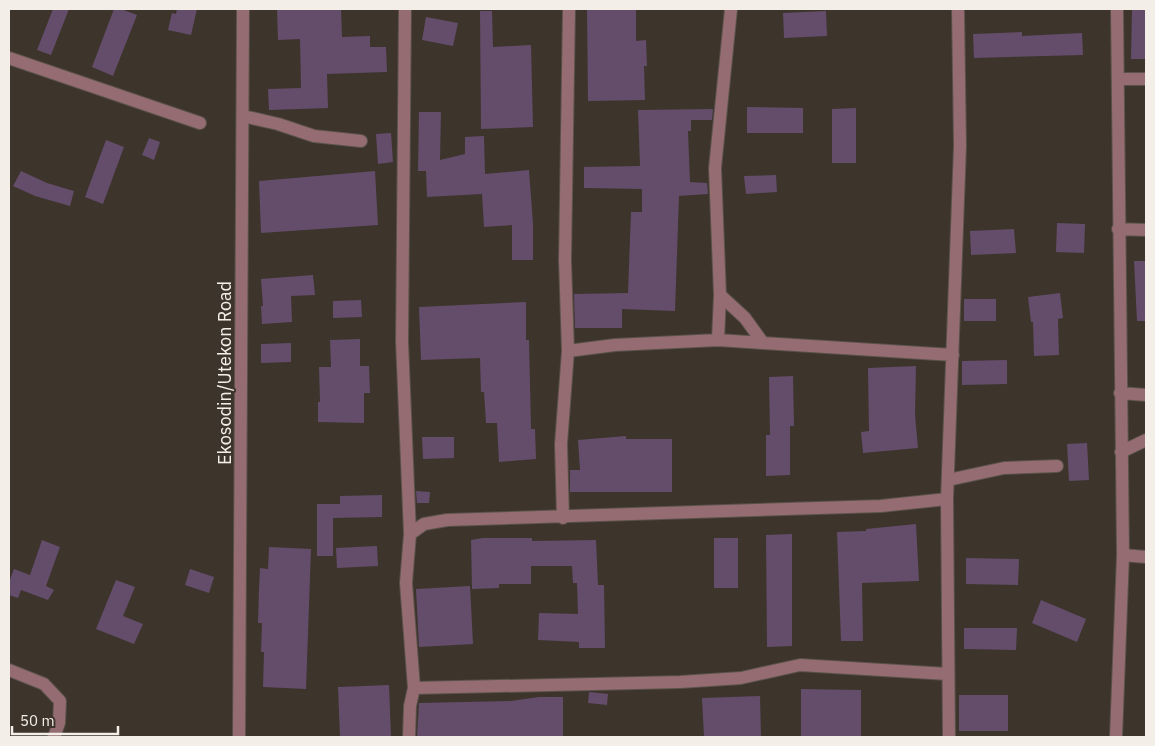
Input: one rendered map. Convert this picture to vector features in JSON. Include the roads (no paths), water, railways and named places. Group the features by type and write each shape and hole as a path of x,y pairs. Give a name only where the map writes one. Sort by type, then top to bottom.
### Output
{"street":[{"name":"Ekosodin/Utekon Road","path":"239,737 243,9"},
{"path":"405,9 402,341 410,534 406,583 414,688 409,737"},
{"path":"563,518 561,444 568,351 565,260 569,9"},
{"path":"718,340 720,295 715,168 732,9"},
{"path":"949,737 947,499 954,355 960,146 958,9"},
{"path":"1116,737 1122,554 1117,9"},
{"path":"9,58 200,123"},
{"path":"1118,79 1146,79"},
{"path":"243,116 278,124 314,136 361,141"},
{"path":"1118,228 1146,230"},
{"path":"720,295 745,318 763,343"},
{"path":"568,351 615,345 718,340 954,355"},
{"path":"1120,393 1146,395"},
{"path":"1121,452 1146,440"},
{"path":"948,480 1004,468 1057,466"},
{"path":"410,534 424,524 447,520 563,518 882,506 947,499"},
{"path":"1122,554 1146,558"},
{"path":"414,688 680,682 741,678 800,665 948,674"},
{"path":"9,670 44,684 60,701 59,723 54,737"}]}
